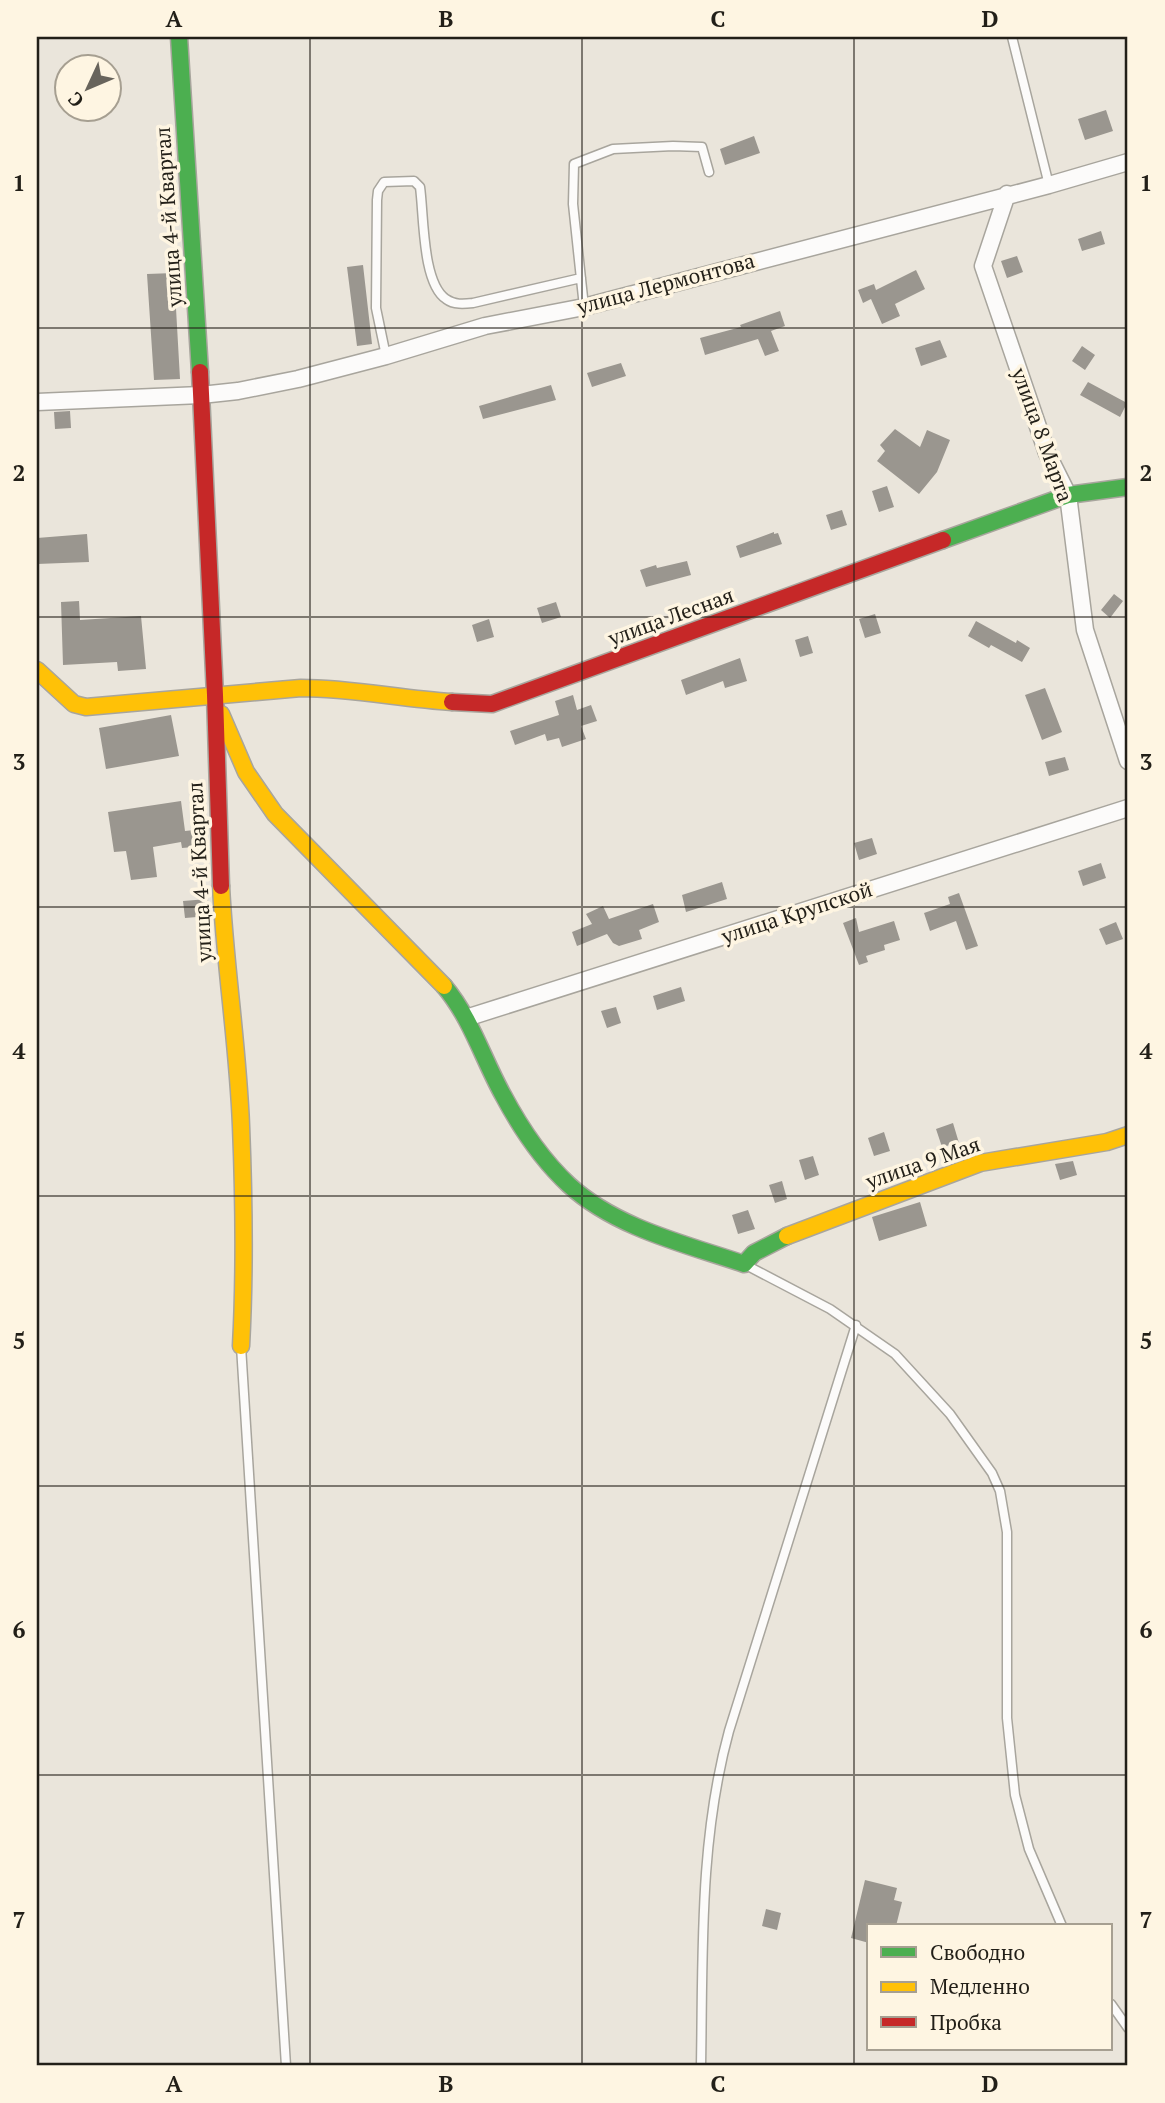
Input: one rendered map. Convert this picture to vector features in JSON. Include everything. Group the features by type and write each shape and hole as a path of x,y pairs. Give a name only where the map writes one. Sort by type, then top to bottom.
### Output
{"street":[{"name":"улица 4-й Квартал","path":"178,37 201,394 223,936 242,1125 241,1346"},
{"name":"улица Лермонтова","path":"201,394 275,384 386,356 503,322 584,307 1128,162"},
{"name":"улица 8 Марта","path":"1007,194 983,266 1047,453 1068,495 1085,630 1128,761"},
{"path":"37,402 201,394"},
{"name":"улица Лесная","path":"37,670 74,704 86,707 267,690 324,688 407,699 492,704 1068,495 1128,487"},
{"path":"215,695 228,733 258,792 300,842 440,983 466,1018 507,1103 555,1170 571,1187 590,1201 625,1219 744,1264"},
{"name":"улица Крупской","path":"466,1018 1128,808"},
{"name":"улица 9 Мая","path":"744,1264 754,1253 790,1234 980,1163 1107,1142 1128,1135"}],"lane":[{"path":"1012,37 1049,185"},
{"path":"584,307 573,204 574,164 613,149 702,147 709,172"},
{"path":"386,356 378,322 376,294 377,200 378,191 384,182 414,181 420,187 430,274 434,286 445,299 457,304 473,303 581,278"},
{"path":"744,1264 803,1293 856,1325 895,1353 950,1414 981,1456 1000,1491 1007,1532 1007,1718 1011,1769 1025,1837 1061,1924"},
{"path":"701,2066 705,1892 710,1811 715,1786 729,1731 856,1325"},
{"path":"241,1346 286,2066"},
{"path":"1112,2005 1128,2028"}],"building":[{"path":"1106,110 1113,131 1085,140 1078,119"},
{"path":"754,136 760,153 725,165 720,149"},
{"path":"1101,231 1105,244 1082,251 1078,239"},
{"path":"1017,256 1023,272 1007,278 1001,261"},
{"path":"363,265 372,344 357,346 347,267"},
{"path":"916,270 925,289 895,304 900,316 882,324 871,299 863,303 858,290 874,284 876,290"},
{"path":"174,273 180,379 154,380 147,274"},
{"path":"780,311 785,326 771,331 779,351 765,356 758,339 705,355 700,338 741,327 740,325"},
{"path":"940,340 947,357 921,366 915,348"},
{"path":"1082,346 1095,355 1085,370 1072,361"},
{"path":"621,363 626,376 592,387 587,373"},
{"path":"1088,382 1127,403 1120,417 1080,395"},
{"path":"551,385 556,400 483,419 479,406"},
{"path":"70,411 71,428 55,429 54,412"},
{"path":"895,429 920,447 927,430 950,440 937,472 919,494 877,461 885,451 880,445"},
{"path":"887,486 894,507 879,512 872,491"},
{"path":"842,510 847,525 831,530 826,515"},
{"path":"774,532 778,533 782,544 740,558 736,546"},
{"path":"87,534 89,562 37,564 37,538"},
{"path":"687,561 691,575 646,587 640,570"},
{"path":"1114,594 1123,601 1110,618 1101,610"},
{"path":"79,601 80,620 141,616 146,669 118,671 117,662 63,665 61,602"},
{"path":"556,602 561,617 542,623 537,608"},
{"path":"875,614 881,633 865,638 859,619"},
{"path":"489,619 494,637 477,642 472,625"},
{"path":"976,621 1030,648 1022,662 968,636"},
{"path":"808,636 813,653 800,657 795,640"},
{"path":"740,658 747,681 725,688 723,681 686,695 681,680"},
{"path":"1045,688 1062,732 1042,740 1025,695"},
{"path":"573,695 577,710 591,705 597,721 581,726 586,739 562,747 559,738 547,741 545,734 515,745 510,731 559,715 555,701"},
{"path":"171,715 179,756 106,769 99,728"},
{"path":"1065,757 1069,770 1049,776 1045,762"},
{"path":"181,801 185,831 204,829 205,846 182,848 181,842 153,847 157,877 131,880 126,851 114,852 108,812"},
{"path":"872,838 877,854 859,860 854,843"},
{"path":"1101,863 1106,878 1083,886 1078,871"},
{"path":"722,882 727,899 686,912 682,895"},
{"path":"959,893 978,946 966,950 956,921 930,931 924,913 950,904 948,897"},
{"path":"208,899 209,916 185,918 183,901"},
{"path":"653,904 659,922 639,930 642,939 619,946 613,943 607,934 577,946 572,932 592,924 586,914 603,906 609,919"},
{"path":"856,918 859,932 894,921 900,940 884,945 885,950 866,956 868,962 859,965 843,923"},
{"path":"1116,922 1123,939 1106,945 1099,929"},
{"path":"681,987 685,1001 657,1010 653,996"},
{"path":"616,1007 621,1023 607,1028 601,1011"},
{"path":"953,1123 959,1143 942,1147 936,1129"},
{"path":"884,1132 890,1151 874,1156 868,1138"},
{"path":"813,1156 819,1175 805,1180 799,1160"},
{"path":"1073,1161 1077,1175 1060,1180 1055,1164"},
{"path":"782,1181 787,1199 775,1203 769,1185"},
{"path":"920,1202 927,1226 879,1241 872,1217"},
{"path":"748,1210 755,1229 738,1234 732,1215"},
{"path":"865,1880 897,1888 894,1900 902,1902 896,1924 867,1924 867,1942 851,1938"},
{"path":"766,1909 781,1913 777,1930 762,1926"}],"traffic: fast":[{"path":"179,37 200,372"},
{"path":"943,540 1068,495 1128,487"},
{"path":"444,986 462,1011 524,1131 559,1175 588,1200 629,1224 744,1264 754,1253 787,1236"}],"traffic: slow":[{"path":"37,670 74,704 86,707 301,688 452,702"},
{"path":"221,714 246,772 275,814 444,986"},
{"path":"221,886 241,1126 244,1236 241,1346"},
{"path":"787,1236 980,1163 1107,1142 1128,1135"}],"traffic: jam":[{"path":"200,372 221,886"},
{"path":"452,702 492,704 943,540"}]}
